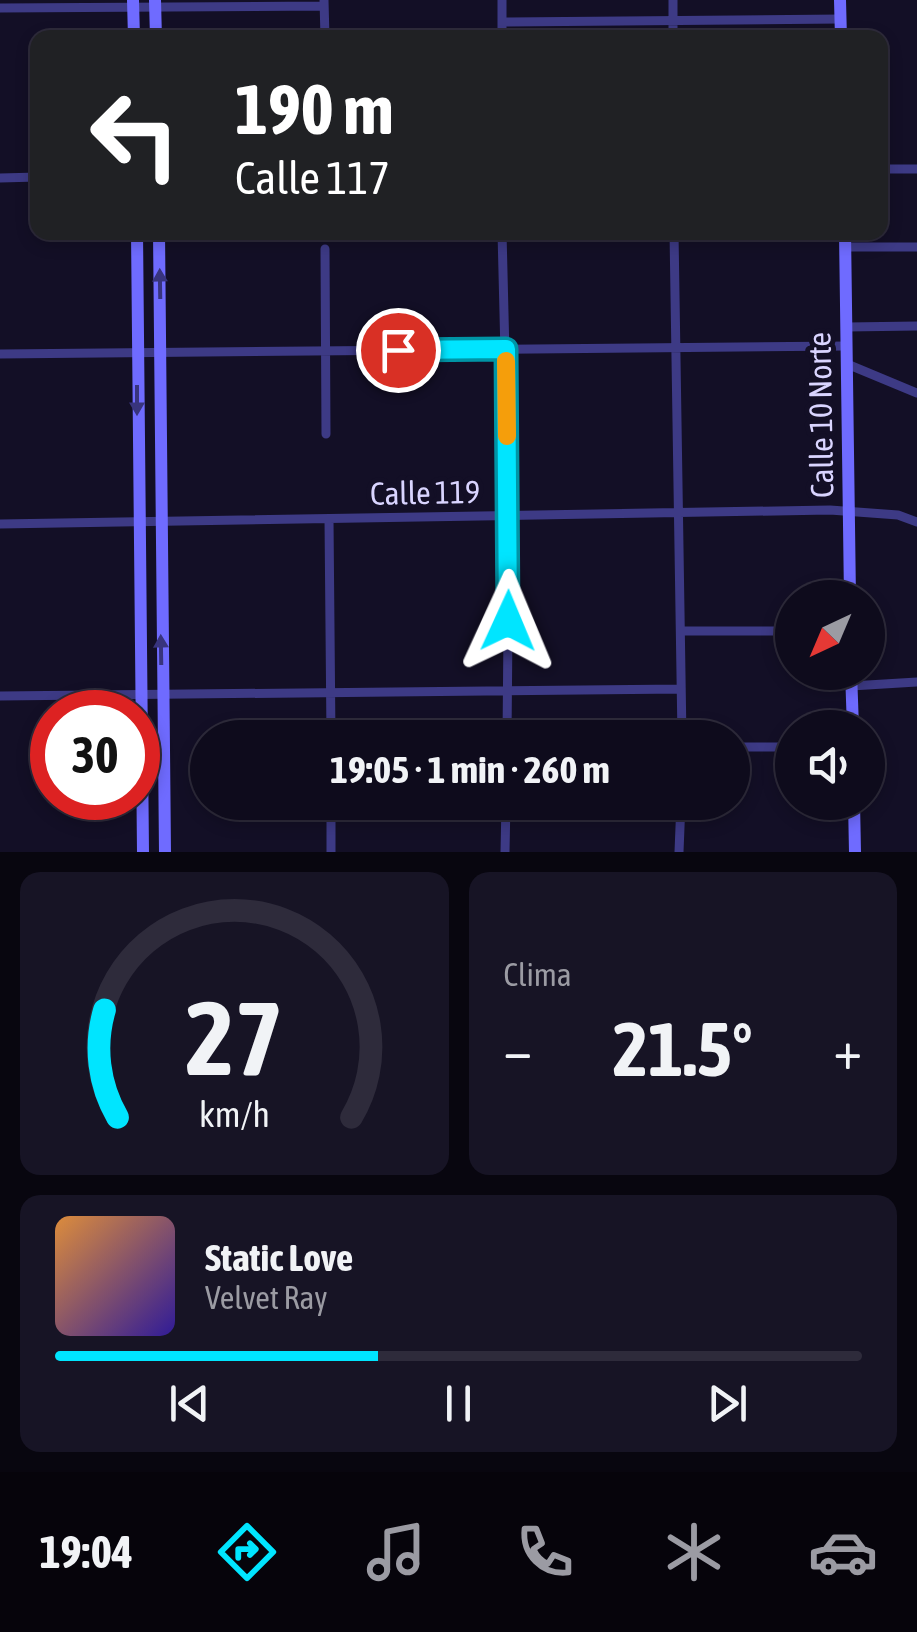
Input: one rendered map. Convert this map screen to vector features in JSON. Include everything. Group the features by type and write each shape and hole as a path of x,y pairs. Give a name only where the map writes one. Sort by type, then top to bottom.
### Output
{"main road":[{"path":"840,0 841,30"},
{"path":"133,4 134,30"},
{"path":"155,4 156,30"},
{"path":"137,240 137,522 142,690"},
{"path":"159,240 165,852"},
{"name":"Calle 10 Norte","path":"845,240 850,580"},
{"path":"143,820 143,852"},
{"path":"854,820 855,852"}],"street":[{"path":"502,0 502,30"},
{"path":"673,0 673,30"},
{"path":"0,8 324,3 324,30"},
{"path":"502,22 841,19"},
{"path":"888,169 917,169"},
{"path":"0,178 30,177"},
{"path":"502,240 509,517 506,720"},
{"path":"674,240 681,720"},
{"path":"845,240 917,247"},
{"path":"326,249 326,434"},
{"path":"847,327 917,326"},
{"path":"0,354 847,346"},
{"path":"848,364 917,393"},
{"name":"Calle 119","path":"0,524 830,510 898,515 917,522"},
{"path":"329,519 331,720"},
{"path":"680,630 775,631"},
{"path":"885,681 917,682"},
{"path":"162,694 680,689"},
{"path":"0,696 30,696"},
{"path":"750,748 775,747"},
{"path":"331,820 331,852"},
{"path":"505,852 506,820"},
{"path":"679,852 680,820"}],"slow traffic":[{"path":"506,361 507,436"}],"route":[{"path":"398,350 506,349 508,621"}]}
